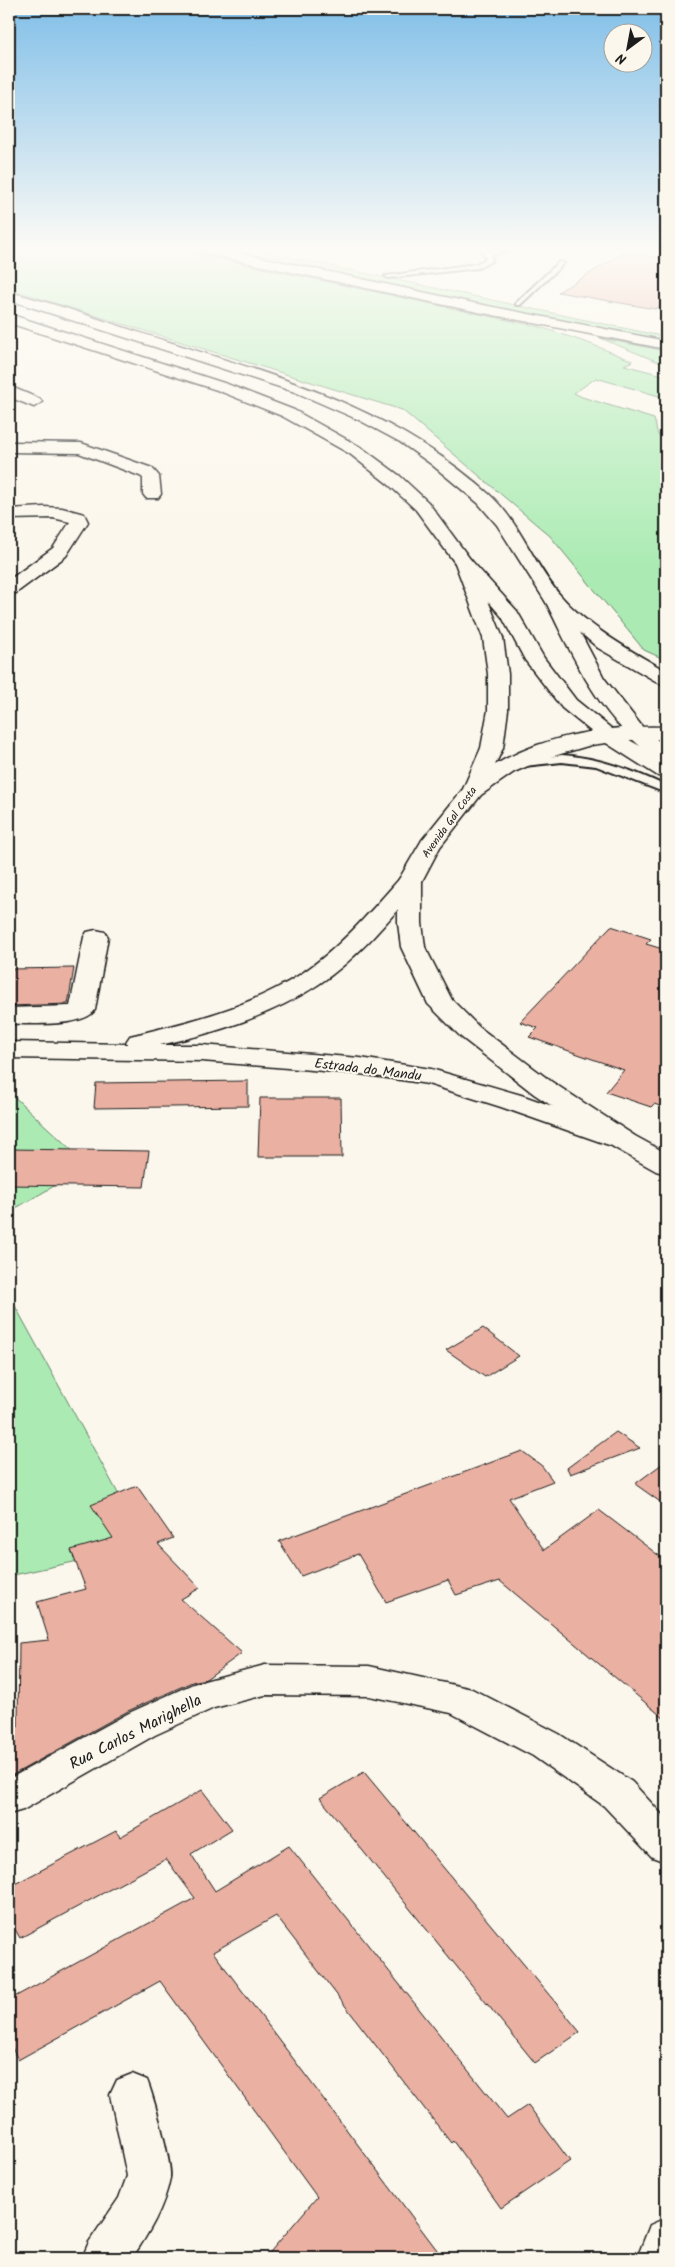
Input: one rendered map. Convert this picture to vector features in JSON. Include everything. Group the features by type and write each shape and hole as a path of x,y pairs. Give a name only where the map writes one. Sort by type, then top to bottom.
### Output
{"main road":[{"name":"Avenida Gal Costa","path":"123,355 222,387 296,418 356,451 394,480 422,506 464,563 493,638 498,674 498,710 492,748 473,790 430,845 410,881 410,923 413,947 441,1004 470,1032 543,1088 625,1142 666,1165"},
{"path":"193,355 300,389 366,417 389,429 437,460 484,499 504,522 554,600 595,680 638,733 666,757"},
{"path":"9,391 34,402"},
{"path":"9,447 64,447 91,451 118,464 146,472 151,476 152,494"},
{"path":"9,514 54,513 72,515 78,518 79,522 60,552 9,589"},
{"path":"464,563 510,615 534,660 569,704 610,737 666,771"},
{"path":"554,600 605,644 666,679"},
{"path":"473,790 508,767 557,747 638,733 666,733"},
{"name":"Estrada do Mandu","path":"100,1050 182,1032 260,1006 301,984 330,964 373,925 410,881"},
{"path":"9,1016 72,1014 82,1010 96,937"},
{"name":"Estrada do Mandu","path":"9,1050 202,1053 272,1057 360,1066 430,1077 529,1107 625,1142"},
{"name":"Rua Carlos Marighella","path":"9,1798 142,1724 206,1695 265,1680 369,1681 459,1700 546,1746 618,1794 666,1845"},
{"path":"105,2258 137,2211 149,2176 132,2095"},
{"path":"660,2258 666,2242"}],"lane":[{"path":"508,767 550,759 593,760 625,770 666,790"}],"green space":[{"path":"223,355 618,355 633,361 624,365 666,376 666,398 596,378 574,393 654,419 658,435 666,438 666,660 644,650 550,536 402,410"},
{"path":"641,355 666,355 666,365"},
{"path":"9,1092 89,1166 9,1212"},
{"path":"9,1295 147,1546 9,1576"}],"building":[{"path":"611,926 651,939 646,944 666,950 666,1108 654,1104 651,1107 606,1092 624,1070 529,1037 538,1028 520,1022"},
{"path":"74,968 68,1004 9,1006 9,969"},
{"path":"248,1081 248,1106 94,1108 96,1083"},
{"path":"260,1098 341,1098 342,1157 258,1157"},
{"path":"9,1149 149,1151 144,1187 9,1185"},
{"path":"483,1328 519,1356 485,1377 446,1350"},
{"path":"616,1432 640,1448 570,1474 567,1468"},
{"path":"522,1451 542,1466 553,1481 509,1498 544,1550 599,1510 666,1561 666,1720 500,1581 456,1595 448,1580 386,1602 358,1554 301,1576 279,1541"},
{"path":"666,1461 666,1506 635,1484"},
{"path":"137,1486 173,1538 158,1544 200,1588 181,1599 242,1653 206,1679 192,1682 128,1711 9,1777 9,1710 18,1727 19,1643 49,1640 37,1602 86,1589 71,1550 113,1538 91,1505"},
{"path":"364,1772 580,2032 535,2063 320,1798"},
{"path":"202,1790 232,1829 191,1854 215,1891 289,1846 507,2119 528,2105 570,2161 501,2208 453,2141 451,2143 276,1916 213,1952 443,2258 265,2258 317,2197 160,1981 18,2060 9,2042 9,2000 195,1898 166,1859 20,1938 9,1919 9,1887 116,1831 120,1837"}]}
